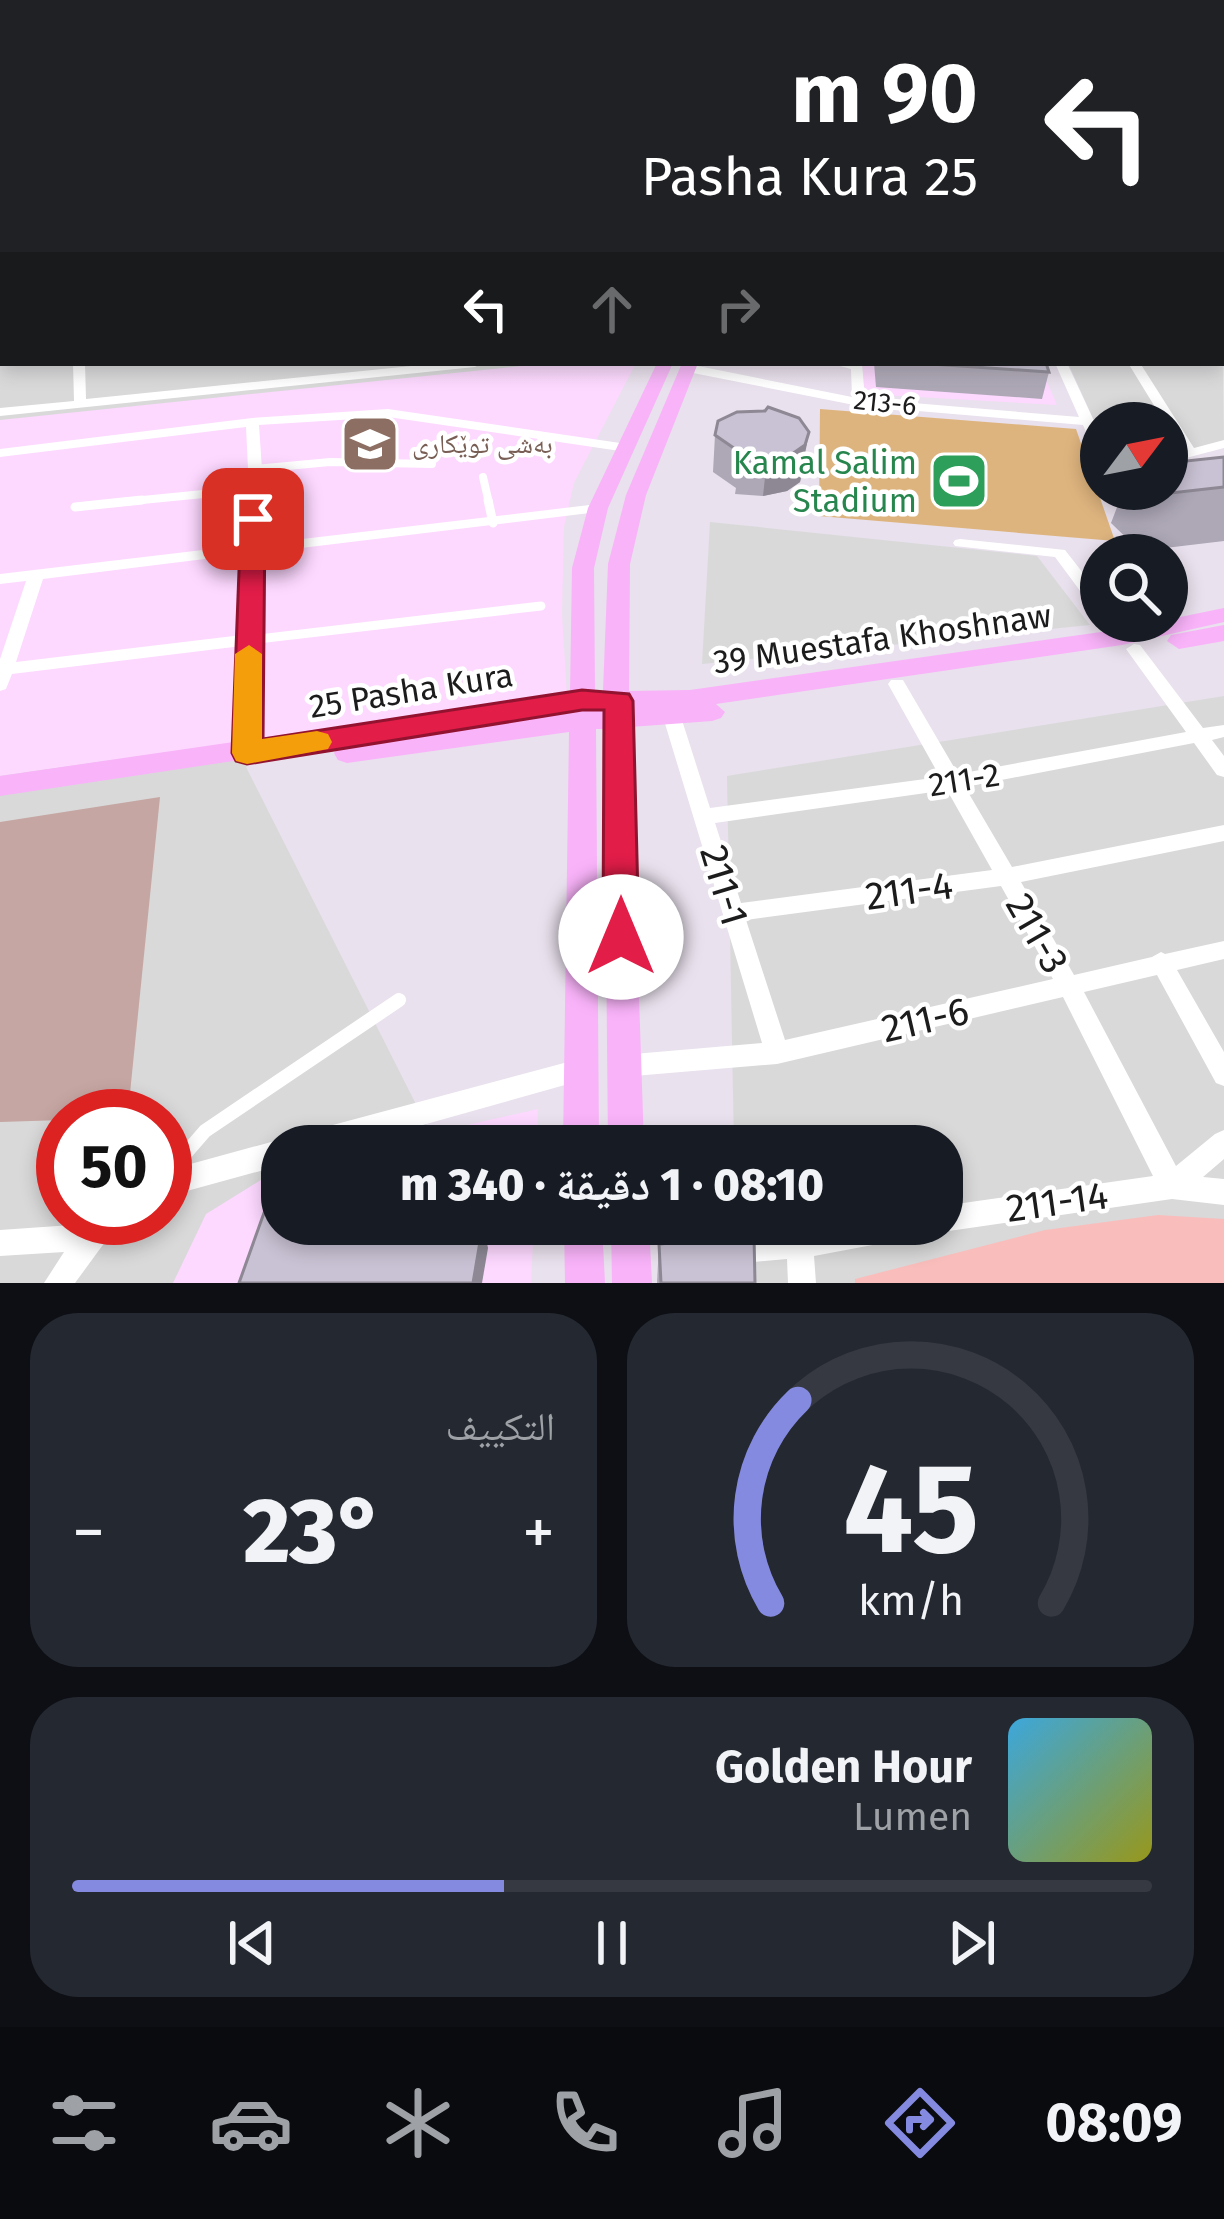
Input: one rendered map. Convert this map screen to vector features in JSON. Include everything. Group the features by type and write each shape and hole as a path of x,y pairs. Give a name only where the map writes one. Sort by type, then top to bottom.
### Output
{"main road":[{"path":"580,1125 583,568 598,508 627,448 680,366"},
{"path":"625,1125 615,643 619,564 636,495 681,366"},
{"name":"39 Muestafa Khoshnaw","path":"1188,622 1224,615"},
{"name":"39 Muestafa Khoshnaw","path":"1188,633 1224,632"},
{"name":"39 Muestafa Khoshnaw","path":"620,711 1081,642"},
{"name":"39 Muestafa Khoshnaw","path":"620,711 672,717 897,684 1094,642"},
{"name":"25 Pasha Kura","path":"0,803 582,710"},
{"name":"25 Pasha Kura","path":"0,786 582,710 620,711"},
{"path":"584,1245 585,1283"}],"street":[{"path":"79,366 80,404"},
{"path":"1,414 429,366"},
{"name":"213-6","path":"686,366 860,402 1080,421"},
{"path":"856,366 860,402"},
{"path":"1062,366 1080,409"},
{"path":"1136,366 1190,454 1224,444"},
{"path":"0,453 252,422 388,413 627,448"},
{"path":"247,753 255,469 252,422"},
{"path":"0,579 598,508"},
{"path":"960,543 1060,553 1080,579"},
{"path":"36,575 2,677 249,640"},
{"path":"1126,642 1224,770"},
{"name":"211-3","path":"897,684 1069,987 1172,1186"},
{"name":"211-1","path":"672,717 777,1053"},
{"name":"211-2","path":"703,817 952,782 1224,731"},
{"name":"211-4","path":"734,913 1006,877 1224,833"},
{"name":"211-6","path":"622,1066 777,1053 1224,950"},
{"path":"1161,962 1224,1075"},
{"path":"379,1125 579,1070"},
{"path":"1172,1186 1224,1142"},
{"path":"192,1174 261,1157"},
{"name":"211-14","path":"963,1215 1172,1186 1224,1192"},
{"path":"0,1243 36,1237"},
{"path":"58,1283 86,1245"},
{"path":"694,1252 800,1245 802,1283"}],"lane":[{"path":"255,469 330,462 432,464"},
{"path":"483,477 493,523"},
{"path":"76,508 254,489"},
{"path":"249,640 541,606"},
{"path":"192,1147 205,1131 399,1000"}],"shaded area":[{"path":"0,366 577,366 246,767 426,1125 261,1125 261,1245 362,1245 506,1283 0,1283"},
{"path":"521,366 634,366 574,483 564,527 567,695 0,776 0,420"},
{"path":"862,366 1040,366 1057,405 865,394"},
{"path":"1069,366 1223,366 1224,443 1188,451 1188,402 1086,402"},
{"name":"Kamal Salim Stadium","path":"820,409 1076,429 1080,510 1104,510 1113,534 1080,534 1080,538 819,516"},
{"path":"710,522 1037,556 1080,612 1080,626 702,664"},
{"path":"1224,696 1224,1283 737,1283 736,1245 963,1245 963,1125 734,1125 727,776"},
{"path":"160,797 130,1089 36,1089 36,1121 0,1122 0,822"},
{"path":"538,1109 538,1125 467,1125"},
{"path":"261,1180 261,1245 533,1245 531,1283 173,1283 206,1214"},
{"path":"1158,1215 1224,1219 1224,1283 855,1283 855,1279 1045,1230"}],"building":[{"path":"961,366 1047,366 1049,372"},
{"path":"768,407 799,418 809,432 805,445 792,454 767,459 739,457 741,453 715,435 718,421"},
{"path":"1224,457 1224,487 1188,491 1188,461"},
{"path":"261,1221 261,1245 479,1245 473,1283 239,1283"},
{"path":"659,1245 754,1245 755,1283 661,1283"}],"slow traffic":[{"path":"249,654 247,753 317,742"}],"place":[{"name":"بە‌شی توێكاری","path":"370,444"},
{"name":"Kamal Salim Stadium","path":"959,481"}],"route":[{"path":"253,519 247,753 582,700 619,701 621,937"}]}
